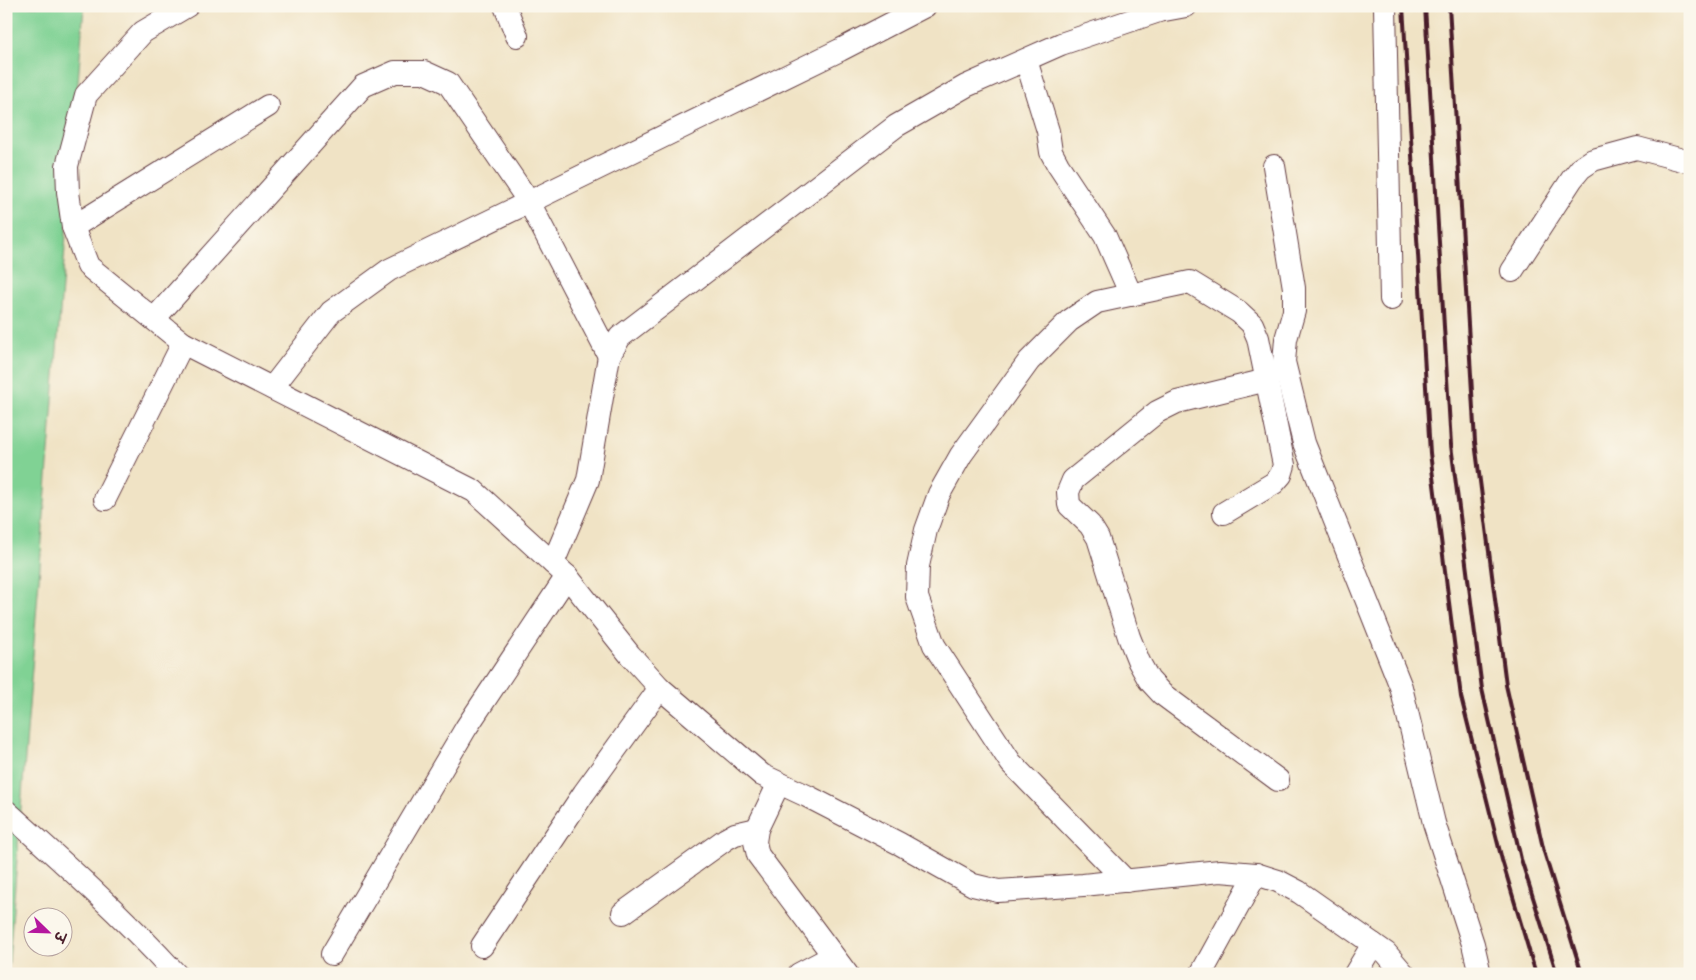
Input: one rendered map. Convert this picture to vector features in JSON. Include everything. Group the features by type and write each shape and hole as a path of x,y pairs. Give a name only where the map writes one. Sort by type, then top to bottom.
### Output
{"street":[{"path":"186,6 142,32 86,94 67,166 68,192 73,227 88,266 154,319 183,342 474,491 560,570 660,688 762,775 900,844 973,885 998,891 1126,881 1220,871 1256,874 1278,881 1299,892 1386,953 1404,974"},
{"path":"505,6 517,36"},
{"path":"272,388 331,312 390,270 840,50 925,6"},
{"path":"332,954 560,570 588,480 609,356 620,337 896,126 966,86 1061,44 1158,11 1186,6"},
{"path":"1385,6 1391,299"},
{"path":"1026,60 1048,131 1051,152 1058,166 1105,236 1131,295"},
{"path":"154,319 364,86 395,72 424,72 448,83 529,202 609,356"},
{"path":"73,227 268,106"},
{"path":"1512,271 1572,179 1581,168 1593,160 1637,148 1690,162"},
{"path":"1274,166 1294,288 1294,311 1286,338 1284,362 1304,442 1402,687 1434,823 1478,962 1480,974"},
{"path":"1126,881 1011,763 934,645 917,598 918,566 926,530 939,494 961,455 1029,361 1069,320 1097,302 1190,282 1239,312 1252,324 1258,338 1284,465 1281,475 1274,483 1224,513"},
{"path":"104,499 183,342"},
{"path":"1267,380 1177,402 1157,412 1138,425 1073,480 1068,492 1069,505 1090,525 1098,538 1129,637 1149,680 1162,694 1278,780"},
{"path":"482,946 584,793 660,688"},
{"path":"779,783 757,829 755,842 758,855 840,965 800,974"},
{"path":"6,811 135,932 176,974"},
{"path":"623,913 726,839 735,834 757,829"},
{"path":"1201,974 1256,874"},
{"path":"1355,974 1373,944"}],"green space":[{"path":"6,6 84,6 8,974 6,974"}],"railway":[{"path":"1403,6 1430,453 1461,697 1502,860 1536,974"},
{"path":"1425,6 1451,445 1482,689 1521,859 1557,974"},
{"path":"1449,6 1475,442 1506,685 1544,852 1582,974"}]}
